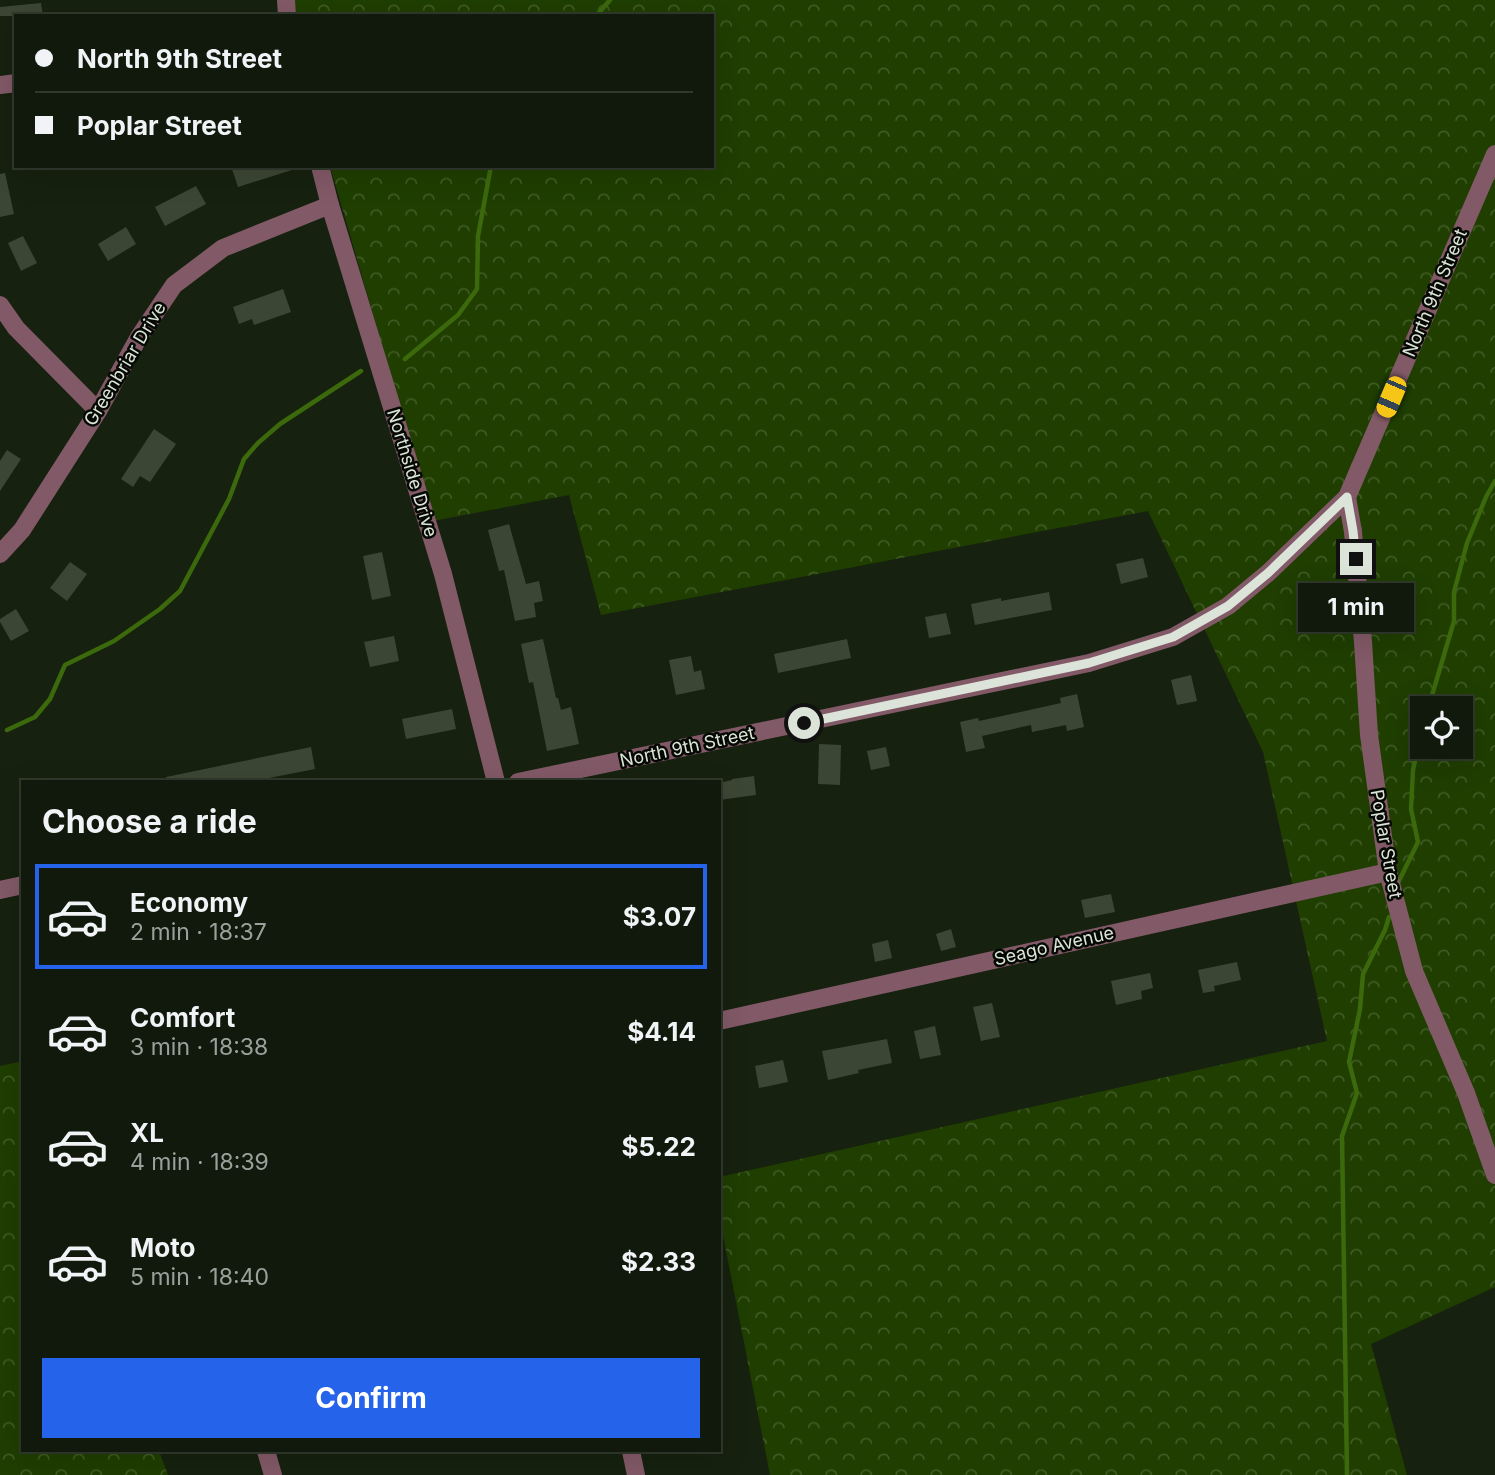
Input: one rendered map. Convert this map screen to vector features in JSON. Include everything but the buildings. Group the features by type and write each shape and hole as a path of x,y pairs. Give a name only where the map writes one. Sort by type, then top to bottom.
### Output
{"street":[{"name":"North 9th Street","path":"527,780 1089,663 1173,637 1228,606 1268,573 1347,497 1495,153"},
{"name":"Northside Drive","path":"321,168 443,574 495,780"},
{"name":"Greenbriar Drive","path":"0,554 22,530 97,411 139,337 174,285 223,248 330,205"},
{"path":"0,305 16,328 97,411"},
{"name":"Poplar Street","path":"1347,497 1356,559 1369,734 1388,872 1414,971 1465,1093 1495,1175"},
{"name":"Seago Avenue","path":"721,1021 1388,872"},
{"path":"0,890 21,885"},
{"path":"266,1452 273,1475"},
{"path":"631,1452 636,1475"}],"green space":[{"path":"287,0 1495,0 1495,1287 1371,1344 1407,1475 770,1475 721,1225 721,1177 1327,1041 1263,752 1148,511 601,615 569,495 433,521 331,168 714,168 714,14 287,14"},
{"path":"21,1061 21,1452 159,1452 168,1475 0,1475 0,1066"}],"waterway":[{"path":"598,14 610,0"},
{"path":"405,359 458,315 477,289 478,236 491,168"},
{"path":"7,730 35,717 50,699 65,665 114,641 160,609 180,591 229,499 244,459 280,424 361,371"},
{"path":"1432,696 1454,621 1454,592 1467,543 1495,481"},
{"path":"1397,885 1418,842 1411,809 1415,759"},
{"path":"1347,1475 1342,1136 1357,1093 1349,1062 1360,1009 1363,974 1389,917"}],"route":[{"path":"804,723 1089,663 1173,637 1228,606 1268,573 1347,497 1356,559"}]}
